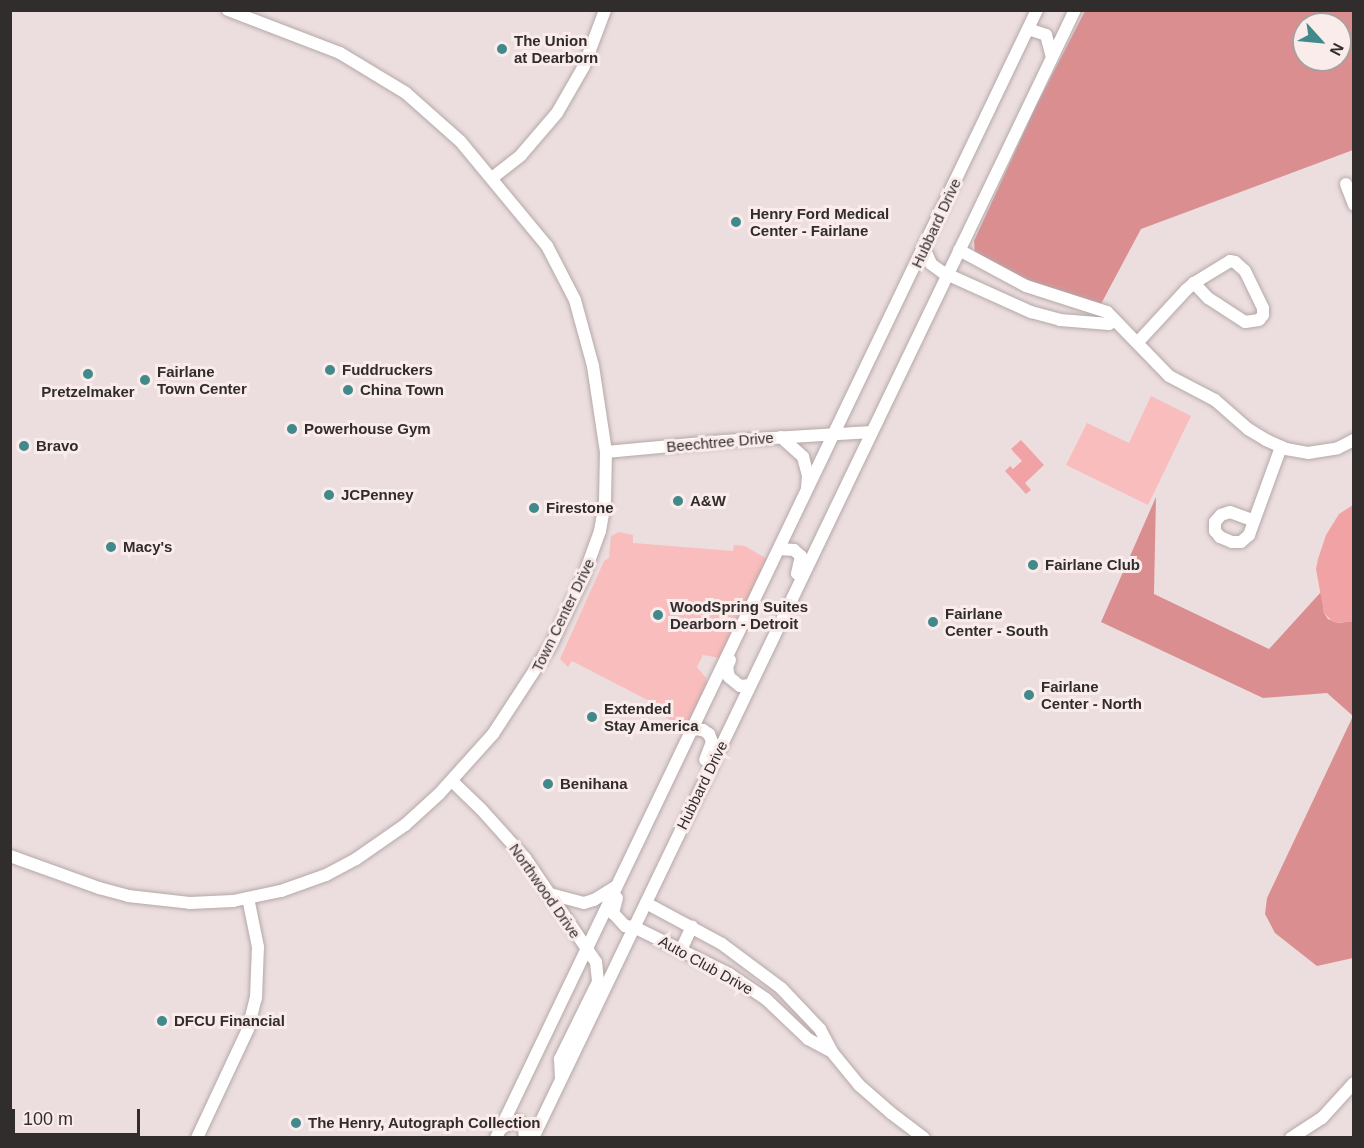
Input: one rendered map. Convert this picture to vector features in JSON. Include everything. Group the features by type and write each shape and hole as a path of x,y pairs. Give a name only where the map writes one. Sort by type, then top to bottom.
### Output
{"street":[{"name":"Town Center Drive","path":"10,856 128,896 190,903 248,898 298,886 356,859 405,825 453,782 515,703 551,645 575,597 600,531 605,502 606,452 589,344 575,300 547,246 492,178 441,123 384,78 316,42 228,10"},
{"path":"492,178 521,155 557,112 584,66 604,10"},
{"name":"Hubbard Drive","path":"498,1133 1037,10"},
{"name":"Hubbard Drive","path":"533,1137 1075,10"},
{"path":"1028,29 1046,35 1052,57"},
{"path":"1346,184 1353,205"},
{"path":"924,248 931,264 948,275 1042,316 1060,320 1109,324 1113,321"},
{"path":"959,250 986,266 1050,295 1099,308 1112,316 1113,321 1138,342 1169,376 1215,400 1248,429 1281,447 1308,453 1323,452 1353,440"},
{"path":"1138,342 1194,283 1230,261 1235,262 1245,271 1263,308 1263,315 1259,320 1245,322 1208,298 1194,283"},
{"path":"1042,316 1050,295"},
{"path":"1060,320 1065,299"},
{"path":"834,435 872,432"},
{"name":"Beechtree Drive","path":"606,452 782,437 834,435"},
{"path":"782,437 803,457 808,476 806,494"},
{"path":"1252,520 1281,447"},
{"path":"773,636 774,622 801,565 801,556 794,550 779,549"},
{"path":"746,617 743,633 727,667 732,681 740,686 750,685"},
{"path":"677,836 678,819 711,750 709,734 703,730 693,729"},
{"name":"Northwood Drive","path":"453,782 506,834 596,962 598,982 560,1059 561,1079"},
{"name":"Auto Club Drive","path":"658,802 654,823 615,904 613,913 626,926 634,927 729,974 766,999 808,1039 832,1052"},
{"path":"550,894 584,903 594,900 617,886"},
{"path":"197,1137 248,1029 256,998 258,947 248,898"},
{"name":"Auto Club Drive","path":"646,903 692,926 755,967 779,987 820,1029 832,1052 877,1102 924,1137"},
{"path":"681,950 692,926"},
{"path":"729,974 744,975 755,967"},
{"path":"766,999 779,987"},
{"path":"1291,1137 1322,1118 1353,1083"},
{"path":"498,1133 514,1122 520,1122 524,1127 525,1137"}],"shaded area":[{"path":"1085,11 1353,11 1353,150 1141,229 1101,304 1027,280 975,254 974,241 1036,106"},
{"path":"1151,396 1191,416 1148,505 1066,465 1087,423 1129,443"},
{"path":"1021,440 1044,465 1025,483 1031,490 1026,494 1005,471 1010,466 1013,469 1022,461 1011,449"},
{"path":"1156,497 1154,594 1269,649 1321,592 1324,613 1328,619 1338,623 1353,621 1353,716 1327,693 1263,698 1101,622"},
{"path":"1353,505 1353,621 1338,623 1333,622 1324,613 1316,569 1326,535 1339,514"},
{"path":"619,532 633,535 633,543 733,551 734,545 745,546 767,559 720,658 703,655 697,667 706,678 707,685 690,722 686,725 677,724 655,711 657,705 572,661 568,667 560,659 604,561 609,558 611,536"},
{"path":"1353,716 1353,958 1317,966 1275,933 1265,914 1267,898"}],"place":[{"name":"The Union at Dearborn","path":"502,49"},
{"name":"Henry Ford Medical Center - Fairlane","path":"736,222"},
{"name":"Fuddruckers","path":"330,370"},
{"name":"Pretzelmaker","path":"88,374"},
{"name":"Fairlane Town Center","path":"145,380"},
{"name":"China Town","path":"348,390"},
{"name":"Powerhouse Gym","path":"292,429"},
{"name":"Bravo","path":"24,446"},
{"name":"JCPenney","path":"329,495"},
{"name":"A&W","path":"678,501"},
{"name":"Firestone","path":"534,508"},
{"name":"Macy's","path":"111,547"},
{"name":"Fairlane Club","path":"1033,565"},
{"name":"WoodSpring Suites Dearborn - Detroit","path":"658,615"},
{"name":"Fairlane Center - South","path":"933,622"},
{"name":"Fairlane Center - North","path":"1029,695"},
{"name":"Extended Stay America","path":"592,717"},
{"name":"Benihana","path":"548,784"},
{"name":"DFCU Financial","path":"162,1021"},
{"name":"The Henry, Autograph Collection","path":"296,1123"}]}
